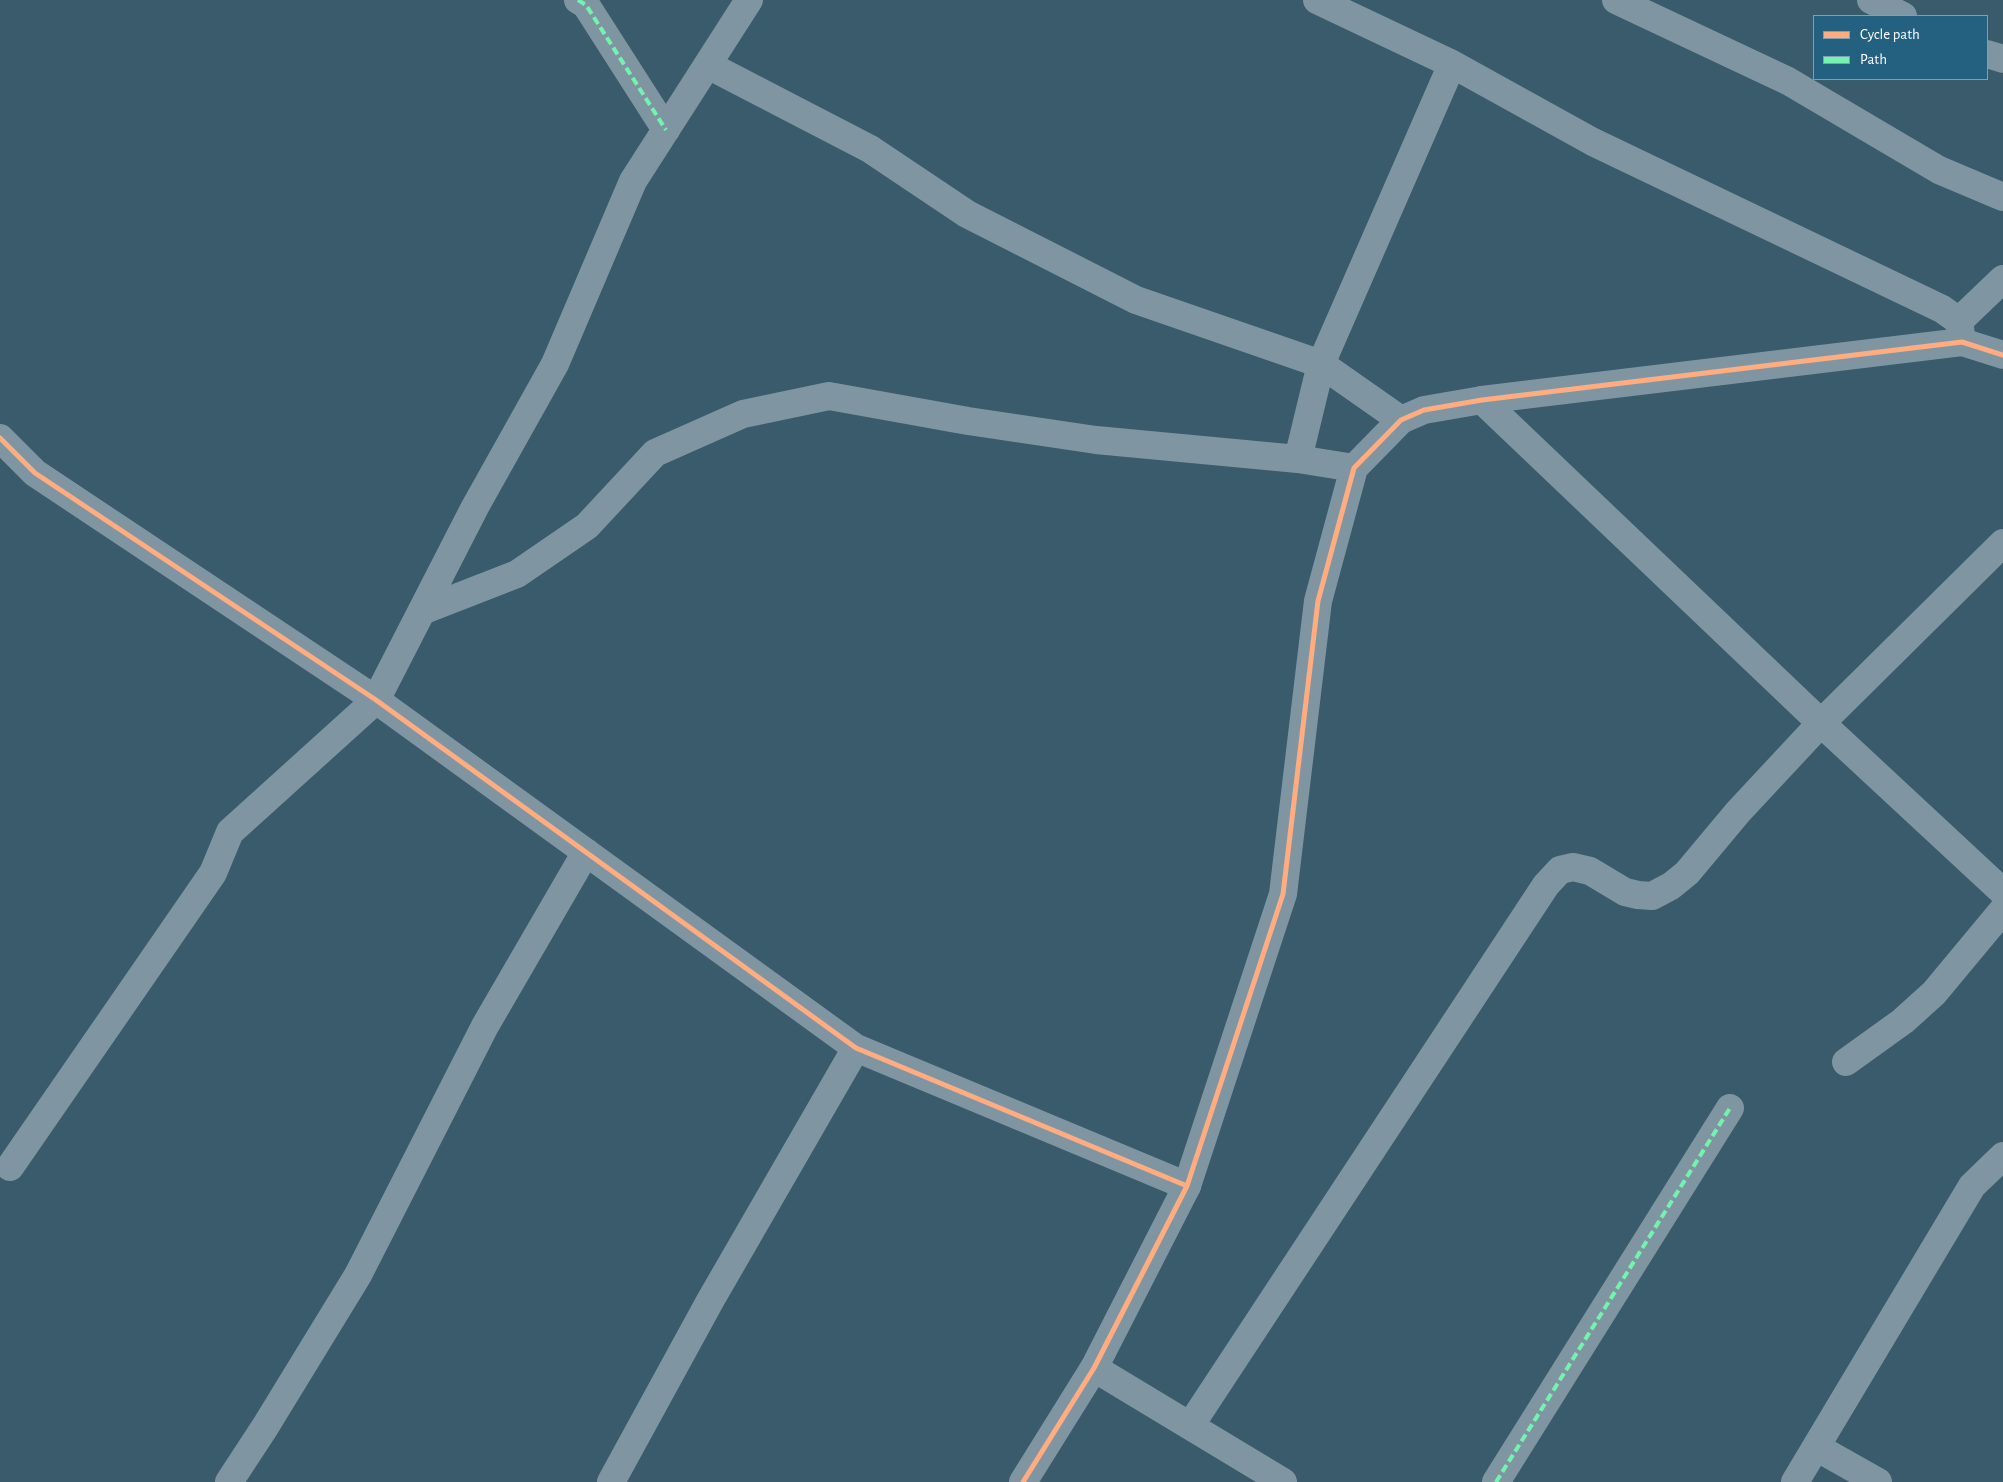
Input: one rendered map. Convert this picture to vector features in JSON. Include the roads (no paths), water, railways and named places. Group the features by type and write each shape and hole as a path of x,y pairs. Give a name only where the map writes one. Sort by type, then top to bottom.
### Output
{"street":[{"path":"578,0 586,5 666,130"},
{"path":"3,1172 213,873 230,832 376,700 475,507 555,364 633,182 749,0"},
{"path":"1317,0 1452,64 1593,142 1942,308 1961,331 2003,356"},
{"path":"1616,0 1788,81 1939,170 2003,197"},
{"path":"1871,0 1901,15"},
{"path":"1988,54 2003,59"},
{"path":"1298,460 1321,364 1452,64"},
{"path":"708,65 870,149 967,214 1136,300 1321,364 1401,420"},
{"path":"1023,1482 1094,1368 1187,1186 1283,894 1318,601 1354,468 1401,420 1424,410 1961,331 2003,278"},
{"path":"422,610 517,574 587,526 655,453 743,414 828,396 968,421 1096,440 1298,460 1354,468"},
{"path":"1482,400 1821,723 2003,892"},
{"path":"0,438 35,473 376,700 856,1048 1187,1186"},
{"path":"1190,1426 1546,885 1560,870 1573,867 1590,871 1625,892 1638,895 1652,896 1670,886 1687,873 1738,812 1821,723 2003,542"},
{"path":"229,1482 358,1275 484,1026 586,852"},
{"path":"1846,1062 1890,1031 1934,993 2003,910"},
{"path":"611,1482 710,1301 856,1048"},
{"path":"1496,1482 1730,1108"},
{"path":"1795,1482 1972,1186 2003,1156"},
{"path":"1094,1368 1283,1482"},
{"path":"1816,1447 1878,1482"}]}
